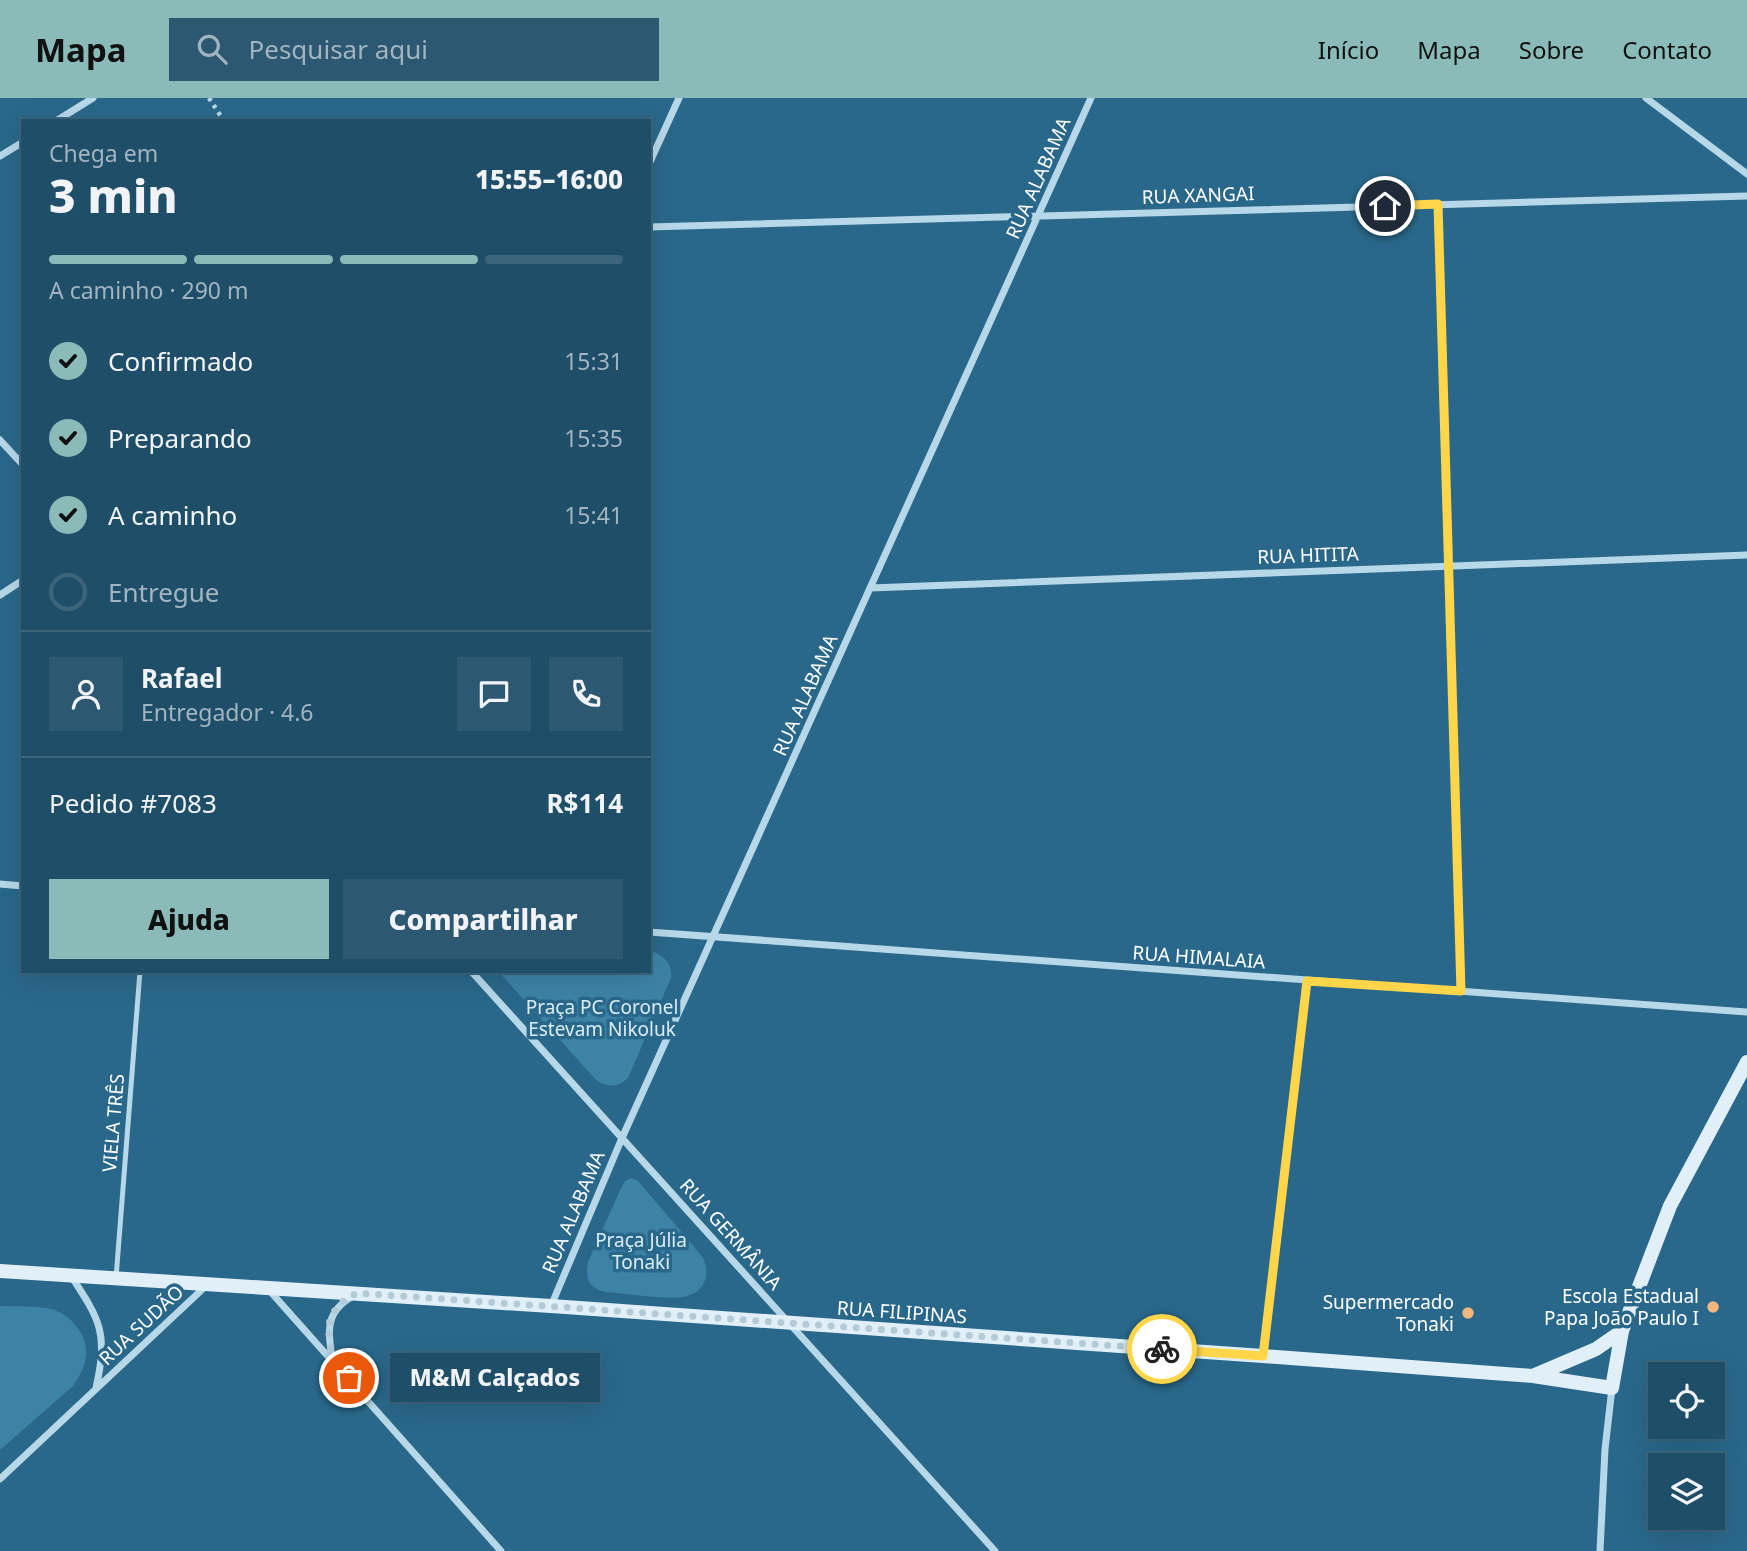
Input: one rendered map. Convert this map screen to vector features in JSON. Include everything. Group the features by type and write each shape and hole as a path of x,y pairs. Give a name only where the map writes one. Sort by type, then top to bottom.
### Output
{"main road":[{"path":"1612,1388 1622,1331 1670,1206 1747,1062"},
{"name":"RUA FILIPINAS","path":"0,1271 1263,1356 1534,1376 1612,1388"},
{"name":"RUA FILIPINAS","path":"1534,1376 1584,1354 1622,1331"}],"street":[{"path":"59,119 93,98"},
{"path":"651,160 679,98"},
{"name":"RUA ALABAMA","path":"551,1306 622,1138 1091,98"},
{"path":"1646,98 1747,174"},
{"path":"0,156 21,143"},
{"name":"RUA XANGAI","path":"651,228 1747,196"},
{"path":"0,440 21,463"},
{"name":"RUA HITITA","path":"870,588 1747,555"},
{"path":"0,595 21,581"},
{"path":"0,884 21,886"},
{"name":"RUA HIMALAIA","path":"651,932 1747,1012"},
{"name":"RUA GERMÂNIA","path":"473,973 995,1551"},
{"name":"RUA SUDÃO","path":"70,1275 97,1318 102,1335 101,1364 95,1389"},
{"name":"RUA SUDÃO","path":"0,1479 208,1284"},
{"path":"267,1287 501,1551"},
{"path":"332,1359 328,1326 333,1313 342,1302 357,1293"},
{"path":"1600,1551 1605,1449 1612,1388"}],"lane":[{"path":"1438,204 1461,991"},
{"name":"VIELA TRÊS","path":"116,1278 140,973"},
{"path":"1263,1356 1307,981"}],"path":[{"path":"209,98 223,119"}],"green space":[{"name":"Praça PC Coronel Estevam Nikoluk","path":"651,952 666,960 671,978 628,1078 616,1085 596,1080 500,973 651,973"},
{"name":"Praça Júlia Tonaki","path":"631,1178 638,1181 702,1256 706,1276 701,1287 691,1295 667,1298 605,1292 589,1282 588,1262 621,1188 625,1181"},
{"path":"0,1306 42,1307 60,1312 79,1330 86,1346 86,1354 73,1386 0,1450"}],"way so far":[{"path":"349,1378 332,1359 328,1326 333,1313 342,1302 357,1293 1162,1349"}],"place":[{"name":"Escola Estadual Papa João Paulo I","path":"1713,1307"},
{"name":"Supermercado Tonaki","path":"1468,1313"},
{"name":"M&M Calçados","path":"349,1378"}],"route":[{"path":"1162,1349 1263,1356 1307,981 1461,991 1438,204 1385,206"}]}
